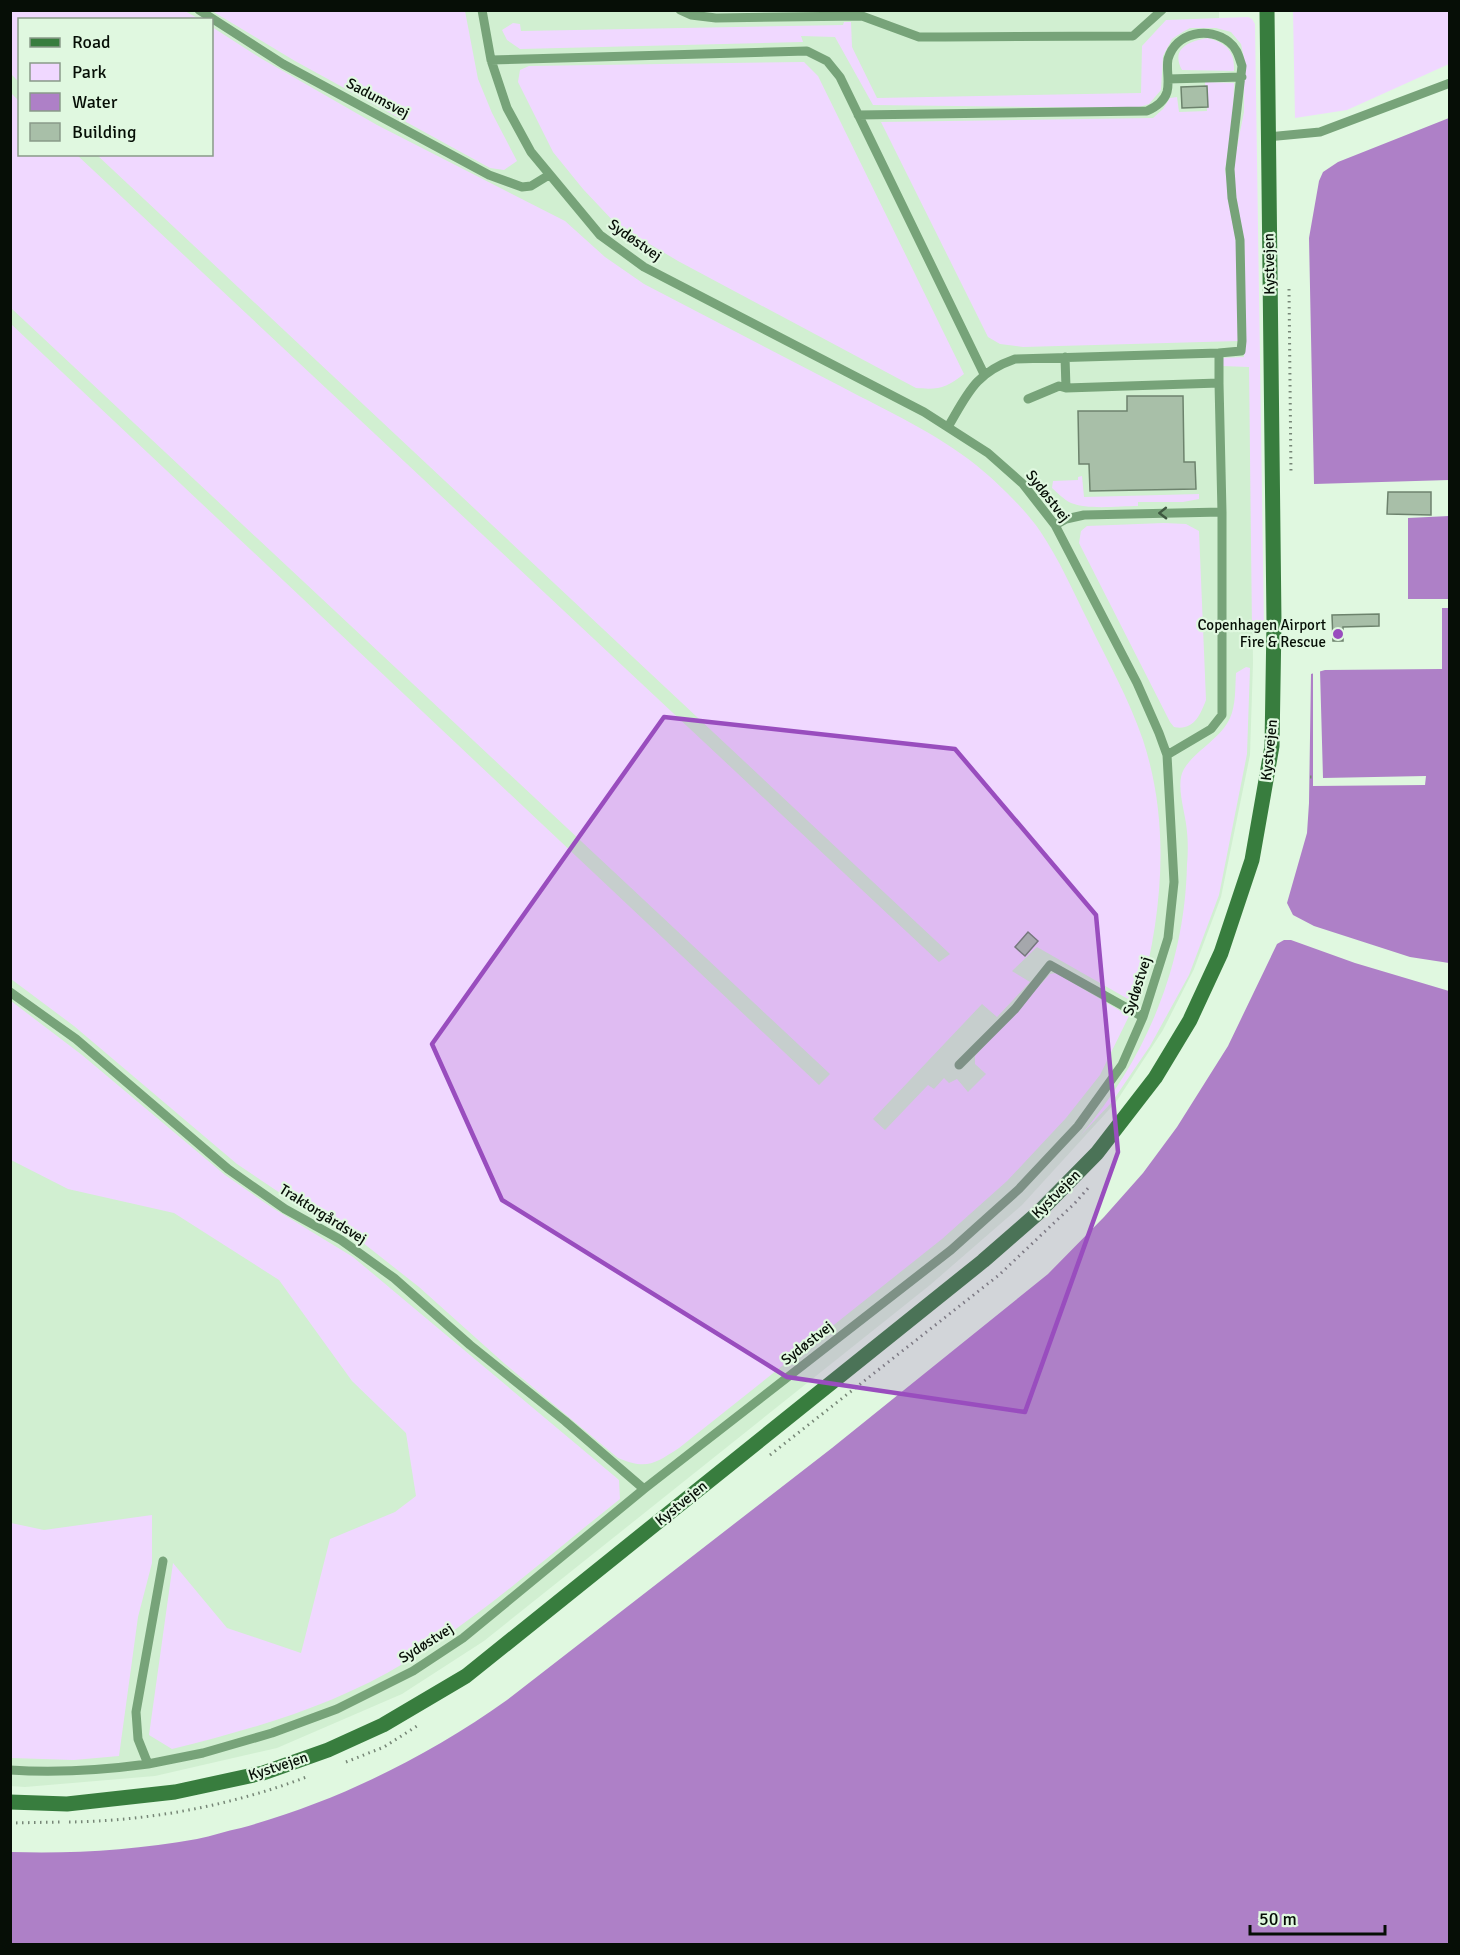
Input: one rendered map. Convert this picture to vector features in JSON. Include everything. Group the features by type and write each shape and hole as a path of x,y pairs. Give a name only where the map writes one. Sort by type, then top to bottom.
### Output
{"street":[{"name":"Kystvejen","path":"10,1802 67,1804 175,1792 262,1773 328,1750 383,1725 466,1676 983,1261 1038,1214 1097,1153 1155,1078 1190,1020 1221,953 1252,860 1272,746 1274,622 1266,10"}],"lane":[{"name":"Sydøstvej","path":"10,1770 118,1768 148,1764 203,1753 272,1733 337,1709 413,1671 463,1638 644,1489 951,1250 1019,1189 1077,1126 1122,1065 1143,1017 1168,938 1174,882 1167,755 1137,683 1055,525 1023,484 988,453 948,427 924,412 645,267 600,235 531,152 507,108 491,60 482,10"},
{"path":"680,10 691,15 716,18 862,16 919,37 1133,36 1162,10"},
{"name":"Sadumsvej","path":"213,19 283,64 489,175 522,187 531,186 549,175"},
{"path":"858,115 1148,111 1155,108 1164,98 1168,79 1167,62 1170,54 1184,38 1200,33 1216,34 1232,45 1239,54 1242,78 1230,170 1232,198 1240,240 1241,351 1015,358 995,366 984,374 968,391 948,427"},
{"path":"491,60 807,51 827,61 840,77 984,374"},
{"path":"1168,79 1242,78"},
{"path":"1267,137 1320,132 1449,83"},
{"path":"1167,755 1211,729 1222,715 1219,353"},
{"path":"1065,357 1066,388"},
{"path":"1028,399 1059,386 1066,388 1219,383"},
{"path":"1055,525 1066,519 1084,515 1222,512"},
{"path":"959,1065 1015,1009 1050,964 1143,1017"},
{"name":"Traktorgårdsvej","path":"10,992 76,1039 228,1169 285,1209 341,1240 394,1278 470,1345 565,1421 644,1489"},
{"path":"148,1764 138,1739 136,1712 163,1562"}],"path":[{"path":"1288,287 1291,484"},
{"path":"770,1456 999,1275 1075,1203 1095,1180"},
{"path":"340,1764 384,1747 422,1723"},
{"path":"10,1822 80,1822 160,1816 274,1790 318,1773"}],"highlighted area":[{"path":"664,717 955,749 1096,915 1118,1152 1025,1412 787,1377 502,1200 432,1044"}],"shaded area":[{"path":"1219,10 1219,19 1246,18 1253,663 1250,755 1221,897 1194,969 1163,1030 1116,1102 1022,1205 930,1285 484,1641 402,1694 277,1748 155,1776 25,1787 10,1786 10,11"}],"green space":[{"path":"10,11 185,11 197,18 18,18 18,81 11,74"},
{"path":"212,11 465,11 478,79 492,113 517,161 504,170 490,168 295,61"},
{"path":"1293,11 1449,11 1449,64 1347,110 1295,118"},
{"path":"1248,17 1255,24 1264,630 1252,630 1249,367 1222,366 1222,358 1244,357 1243,236 1232,172 1244,112 1244,58 1241,44 1231,32 1216,28 1190,28 1172,39 1163,56 1161,90 1149,104 1136,108 873,105 835,37 801,36 803,42 520,49 507,40 502,30 513,23 520,24 521,31 843,25 844,22 851,22 852,47 877,98 1141,93 1142,46 1166,20"},
{"path":"213,28 262,59 377,125 565,221 605,257 644,284 911,423 945,443 976,465 1019,505 1047,542 1066,575 1131,710 1152,772 1160,837 1160,869 1158,902 1148,966 1140,998 1128,999 1037,947 1012,971 1030,982 997,1017 982,1004 873,1119 885,1130 928,1085 934,1089 944,1078 949,1083 957,1079 968,1092 986,1074 975,1064 975,1056 1050,974 1056,973 1129,1016 1100,1075 1066,1118 1007,1181 942,1239 679,1448 650,1464 636,1464 618,1458 505,1364 419,1287 353,1235 283,1195 237,1164 74,1026 11,979 11,324 819,1085 830,1074 11,308 10,92 18,100 18,156 78,156 939,962 950,954 98,156 213,156"},
{"path":"1208,38 1220,42 1228,49 1233,58 1234,71 1182,70 1178,56 1180,51 1195,41"},
{"path":"804,62 818,76 964,374 947,385 931,389 916,388 678,261 616,224 553,152 518,82 520,70 529,66"},
{"path":"1205,82 1234,83 1233,121 1225,170 1236,243 1239,341 1023,347 1000,344 988,337 881,122 1153,118 1170,98 1177,97 1179,112 1207,111"},
{"path":"1082,476 1084,497 1199,494 1199,499 1183,502 1138,502 1138,506 1086,506 1071,503 1052,488 1053,481 1078,480 1078,477"},
{"path":"1186,524 1199,531 1206,700 1195,721 1181,728 1174,727 1170,722 1079,543 1081,531 1087,526"},
{"path":"1246,667 1250,668 1247,754 1219,895 1189,975 1150,1046 1112,1102 1081,1135 1125,1075 1158,1009 1179,939 1185,902 1188,844 1181,777 1189,762 1219,734 1230,718 1235,696 1236,673"},
{"path":"11,1001 82,1055 225,1175 271,1207 353,1257 619,1480 620,1499 462,1625 379,1678 322,1704 233,1733 172,1749 149,1735 173,1563 227,1628 301,1653 330,1539 395,1512 416,1496 406,1433 352,1381 279,1280 174,1213 68,1189 11,1160"},
{"path":"152,1515 152,1563 138,1617 119,1756 74,1760 11,1758 11,1523 44,1530"}],"water":[{"path":"1449,118 1449,480 1314,484 1309,238 1319,181 1323,172 1338,162"},
{"path":"1449,516 1449,599 1408,599 1408,518"},
{"path":"1442,608 1449,608 1449,963 1410,957 1314,926 1293,915 1287,903 1307,833 1311,674 1325,670 1442,669"},
{"path":"1284,940 1291,940 1355,963 1449,991 1449,1944 11,1944 11,1852 104,1850 197,1839 241,1828 311,1805 380,1776 445,1740 507,1700 832,1448 1048,1274 1104,1217 1143,1173 1177,1127 1228,1046 1277,944"}],"pier":[{"path":"1320,670 1323,778 1426,776 1425,785 1313,786 1313,673"}],"building":[{"path":"1207,86 1208,107 1182,108 1181,87"},
{"path":"1127,396 1183,396 1184,462 1195,462 1196,489 1090,491 1089,464 1079,464 1078,411 1127,411"},
{"path":"1388,492 1431,492 1431,515 1387,514"},
{"name":"Copenhagen Airport Fire & Rescue","path":"1379,614 1379,626 1343,627 1343,641 1333,641 1332,615"},
{"path":"1028,932 1038,941 1025,956 1015,947"}],"place":[{"name":"Copenhagen Airport Fire & Rescue","path":"1338,634"}]}
